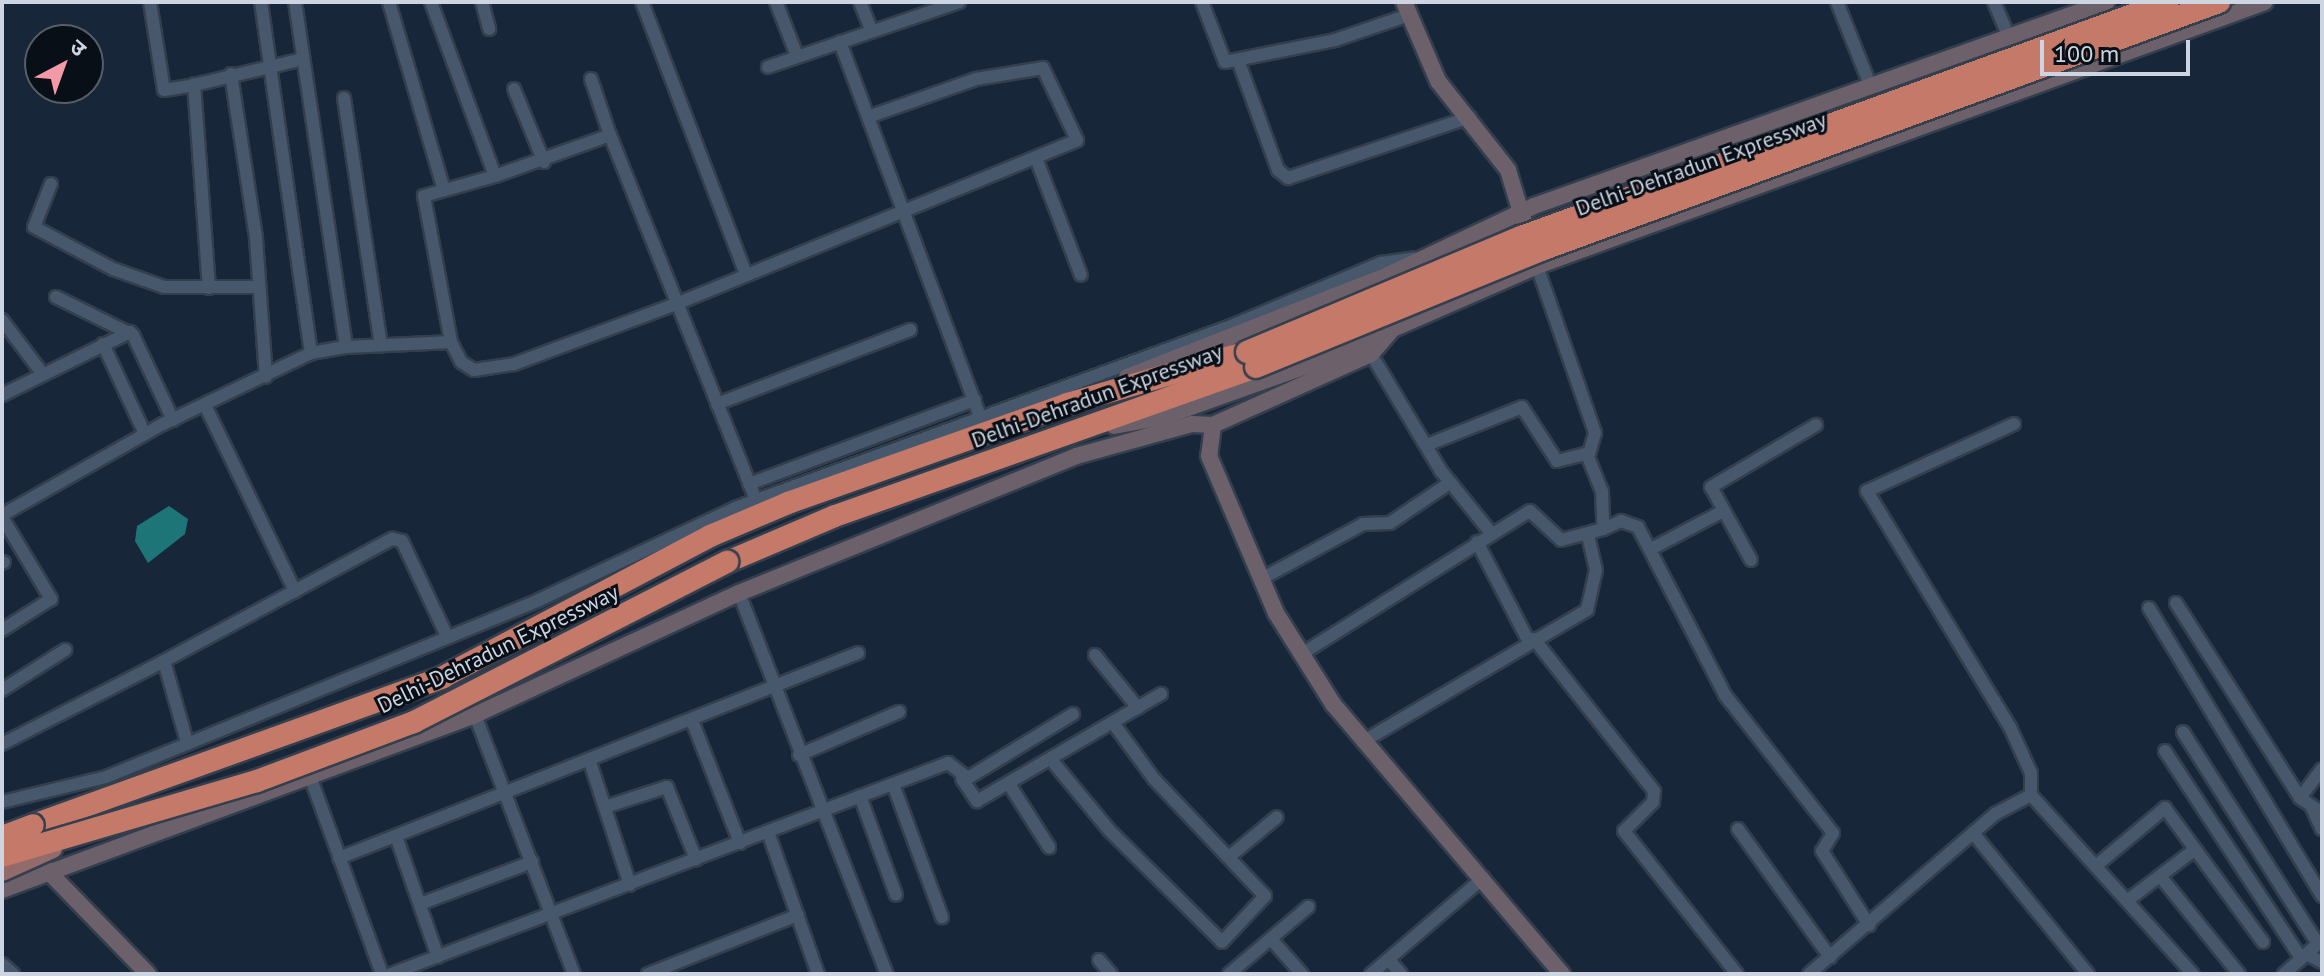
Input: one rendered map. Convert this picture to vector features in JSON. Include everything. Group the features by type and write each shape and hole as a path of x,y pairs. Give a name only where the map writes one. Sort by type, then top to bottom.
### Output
{"highway":[{"name":"Delhi-Dehradun Expressway","path":"2,856 82,837 401,728 727,562 835,516 1081,432 1251,360 1521,237 2168,2"},
{"name":"Delhi-Dehradun Expressway","path":"2,837 443,677 710,536 1067,404 1251,360 1544,249 2219,2"}],"main road":[{"path":"2,827 33,825"},
{"path":"2,872 82,837"}],"street":[{"path":"150,2 164,90 303,59"},
{"path":"261,2 311,353"},
{"path":"295,2 346,347"},
{"path":"389,2 443,187"},
{"path":"431,2 495,176"},
{"path":"482,2 489,29"},
{"path":"642,2 746,274"},
{"path":"776,2 797,56"},
{"path":"860,2 872,31"},
{"path":"768,67 933,6 959,2"},
{"path":"1202,2 1222,61 1238,60 1407,8 1438,81 1470,117 1508,170 1537,266 1595,433 1589,453 1602,491 1603,529"},
{"path":"1837,2 1871,87"},
{"path":"1994,2 2009,38"},
{"path":"1067,404 1388,275 1417,257 1522,212 2107,2"},
{"path":"1081,432 1163,417 1315,363 1537,266 2265,2"},
{"path":"840,42 981,419"},
{"path":"1238,60 1278,170 1288,178 1470,117"},
{"path":"610,135 544,162 443,187 424,196 451,342 467,368 501,368 676,304 1077,140 1043,68 976,79 868,117"},
{"path":"231,74 266,377"},
{"path":"591,79 676,304 756,500"},
{"path":"194,85 209,288"},
{"path":"514,89 544,162"},
{"path":"344,98 381,345"},
{"path":"1036,158 1081,275"},
{"path":"51,184 33,220 36,229 138,281 209,288 257,287"},
{"path":"2,802 106,777 756,500 981,419 1381,263 1417,257"},
{"path":"56,297 130,332 173,420"},
{"path":"2,320 42,373"},
{"path":"2,890 311,779 475,715 739,593 1076,456 1192,424 1213,425 1371,354 1392,329"},
{"path":"717,404 910,330"},
{"path":"2,395 130,332"},
{"path":"2,630 51,599 2,516 145,434 311,353 346,347 451,342"},
{"path":"103,344 145,434"},
{"path":"1371,354 1451,482 1491,533"},
{"path":"749,484 975,400"},
{"path":"205,405 295,591"},
{"path":"1427,445 1522,407 1557,461 1589,453"},
{"path":"2014,424 1867,491 2010,727 2031,773 2031,795 2193,974"},
{"path":"1213,425 1209,456 1261,579 1300,655 1364,741 1562,974"},
{"path":"1751,560 1712,485 1816,425"},
{"path":"1261,579 1363,524 1390,523 1451,482"},
{"path":"1300,655 1491,533 1535,510 1561,540 1634,523 1651,549 1725,695 1833,833 1822,851 1869,925"},
{"path":"1651,549 1723,511"},
{"path":"1364,741 1589,606 1596,570 1588,536"},
{"path":"2,744 399,538 446,634"},
{"path":"1477,542 1532,640 1654,791 1653,802 1624,831 1737,974"},
{"path":"739,593 799,755 887,974"},
{"path":"2176,603 2300,798 2317,810 2322,829"},
{"path":"2149,608 2322,896"},
{"path":"2,690 65,650"},
{"path":"339,858 693,723 858,653"},
{"path":"1095,655 1138,708"},
{"path":"164,661 187,742"},
{"path":"391,974 948,763 962,779 971,801 1053,762 1161,694"},
{"path":"799,755 899,712"},
{"path":"962,779 1073,714"},
{"path":"475,715 574,974"},
{"path":"693,723 740,843"},
{"path":"1053,762 1220,943 1265,896 1113,723"},
{"path":"2183,732 2320,942 2284,974"},
{"path":"2165,751 2304,956 2322,962"},
{"path":"590,762 630,885"},
{"path":"2300,798 2322,769"},
{"path":"311,779 382,974"},
{"path":"893,784 942,917"},
{"path":"1009,784 1049,847"},
{"path":"605,807 667,787 696,859"},
{"path":"1809,974 1973,833 2031,795"},
{"path":"860,796 896,895"},
{"path":"2097,865 2160,809 2263,942"},
{"path":"1229,857 1277,817"},
{"path":"2,827 148,974"},
{"path":"1738,829 1830,957"},
{"path":"768,832 818,974"},
{"path":"1973,833 2088,974"},
{"path":"396,836 438,957"},
{"path":"2128,900 2194,850"},
{"path":"420,904 532,862"},
{"path":"2160,876 2239,974"},
{"path":"1371,974 1483,878"},
{"path":"1229,974 1308,907"},
{"path":"648,974 798,915"},
{"path":"1271,939 1302,974"},
{"path":"1099,960 1111,974"},
{"path":"1389,960 1401,974"},
{"path":"2,964 13,974"}],"shaded area":[{"path":"169,506 188,519 185,534 148,563 135,541 137,526"}]}
